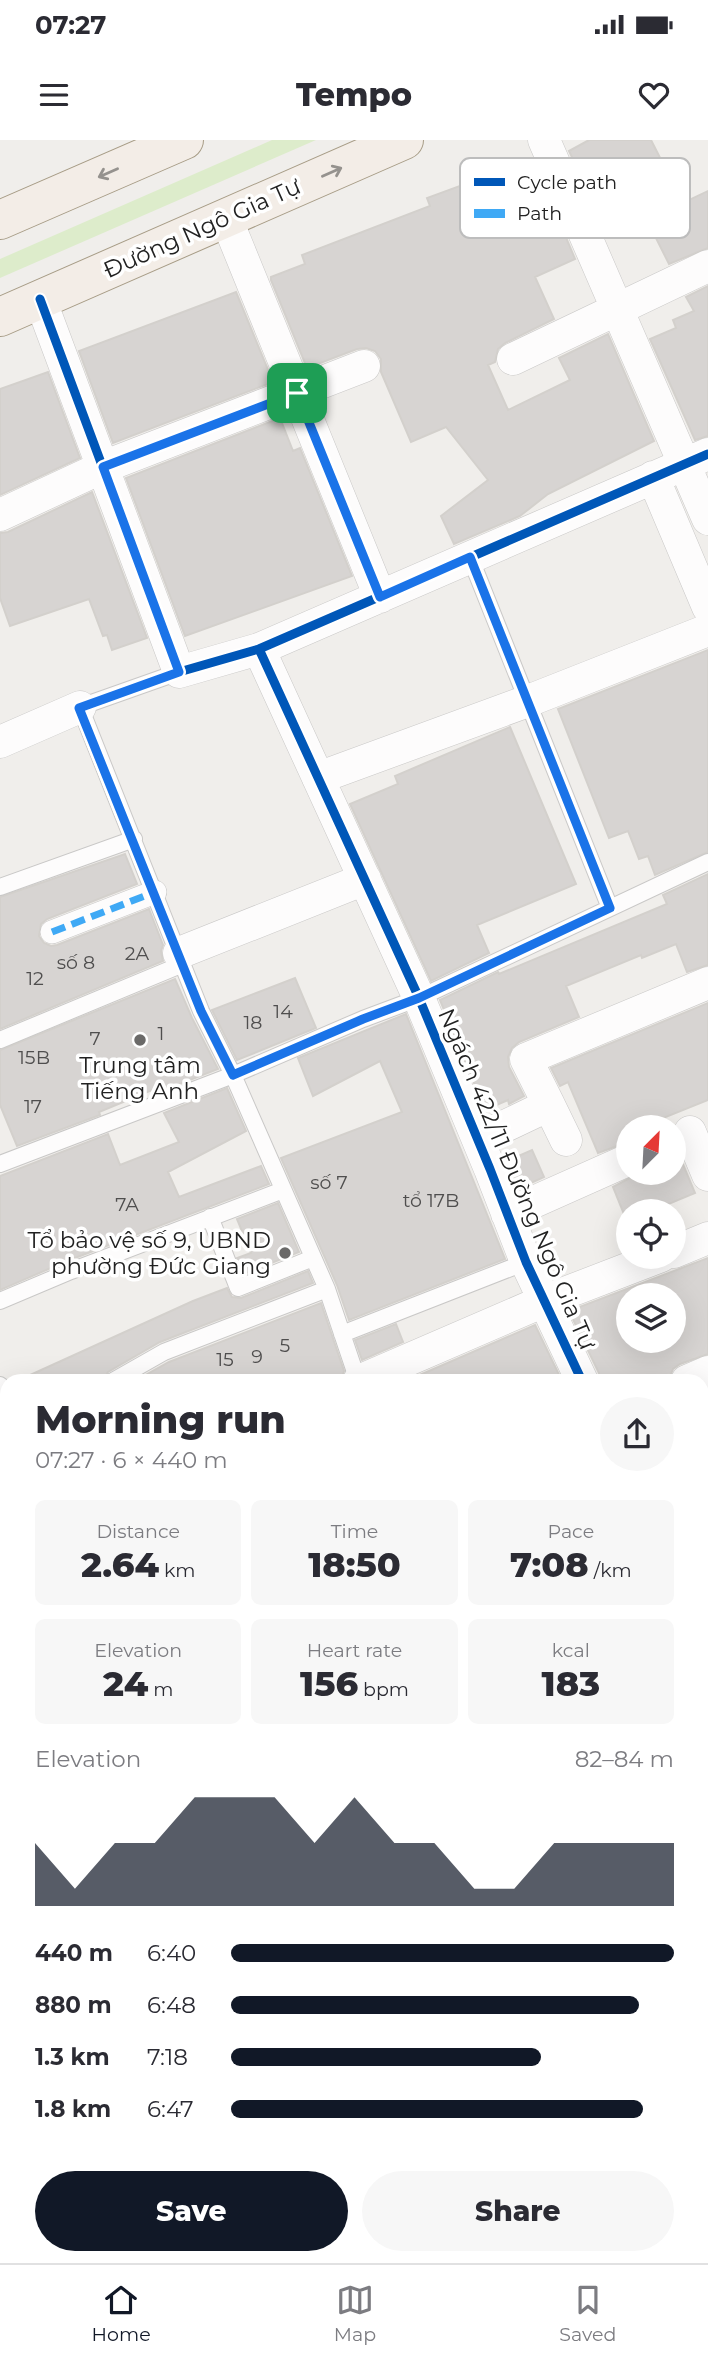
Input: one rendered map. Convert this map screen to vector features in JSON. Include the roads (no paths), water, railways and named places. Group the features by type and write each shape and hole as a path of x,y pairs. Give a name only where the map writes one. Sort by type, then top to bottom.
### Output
{"main road":[{"path":"0,220 184,140"},
{"name":"Đường Ngô Gia Tự","path":"0,317 404,140"}],"street":[{"path":"544,140 552,158"},
{"path":"226,218 380,597"},
{"path":"586,238 617,310 696,459 708,519"},
{"path":"513,359 708,266"},
{"path":"40,299 179,672 259,649 696,459"},
{"path":"0,515 103,467 364,366"},
{"path":"653,477 708,607"},
{"path":"318,778 528,702 708,630"},
{"name":"Ngách 422/11 Đường Ngô Gia Tự","path":"259,649 419,998 526,1262 579,1374"},
{"path":"0,743 79,708"},
{"path":"181,958 365,879"},
{"path":"52,932 155,892"},
{"path":"566,1140 526,1059 708,983"},
{"path":"478,1139 549,1105"},
{"path":"691,1132 708,1175"},
{"path":"507,1214 616,1165"},
{"path":"686,1247 708,1238"},
{"path":"375,1374 544,1301 627,1269"}],"lane":[{"path":"470,557 610,908"},
{"path":"179,672 79,708 201,1011 233,1075 327,1289 356,1374"},
{"path":"0,887 134,839"},
{"path":"0,1164 233,1075 419,998 708,862"},
{"path":"0,1040 181,958"},
{"path":"0,1301 283,1190"},
{"path":"211,1217 238,1288 313,1258"},
{"path":"342,1334 526,1262"},
{"path":"125,1374 164,1352 327,1289"}],"place":[{"name":"Trung tâm Tiếng Anh","path":"140,1040"},
{"name":"Tổ bảo vệ số 9, UBND phường Đức Giang","path":"285,1253"}]}
